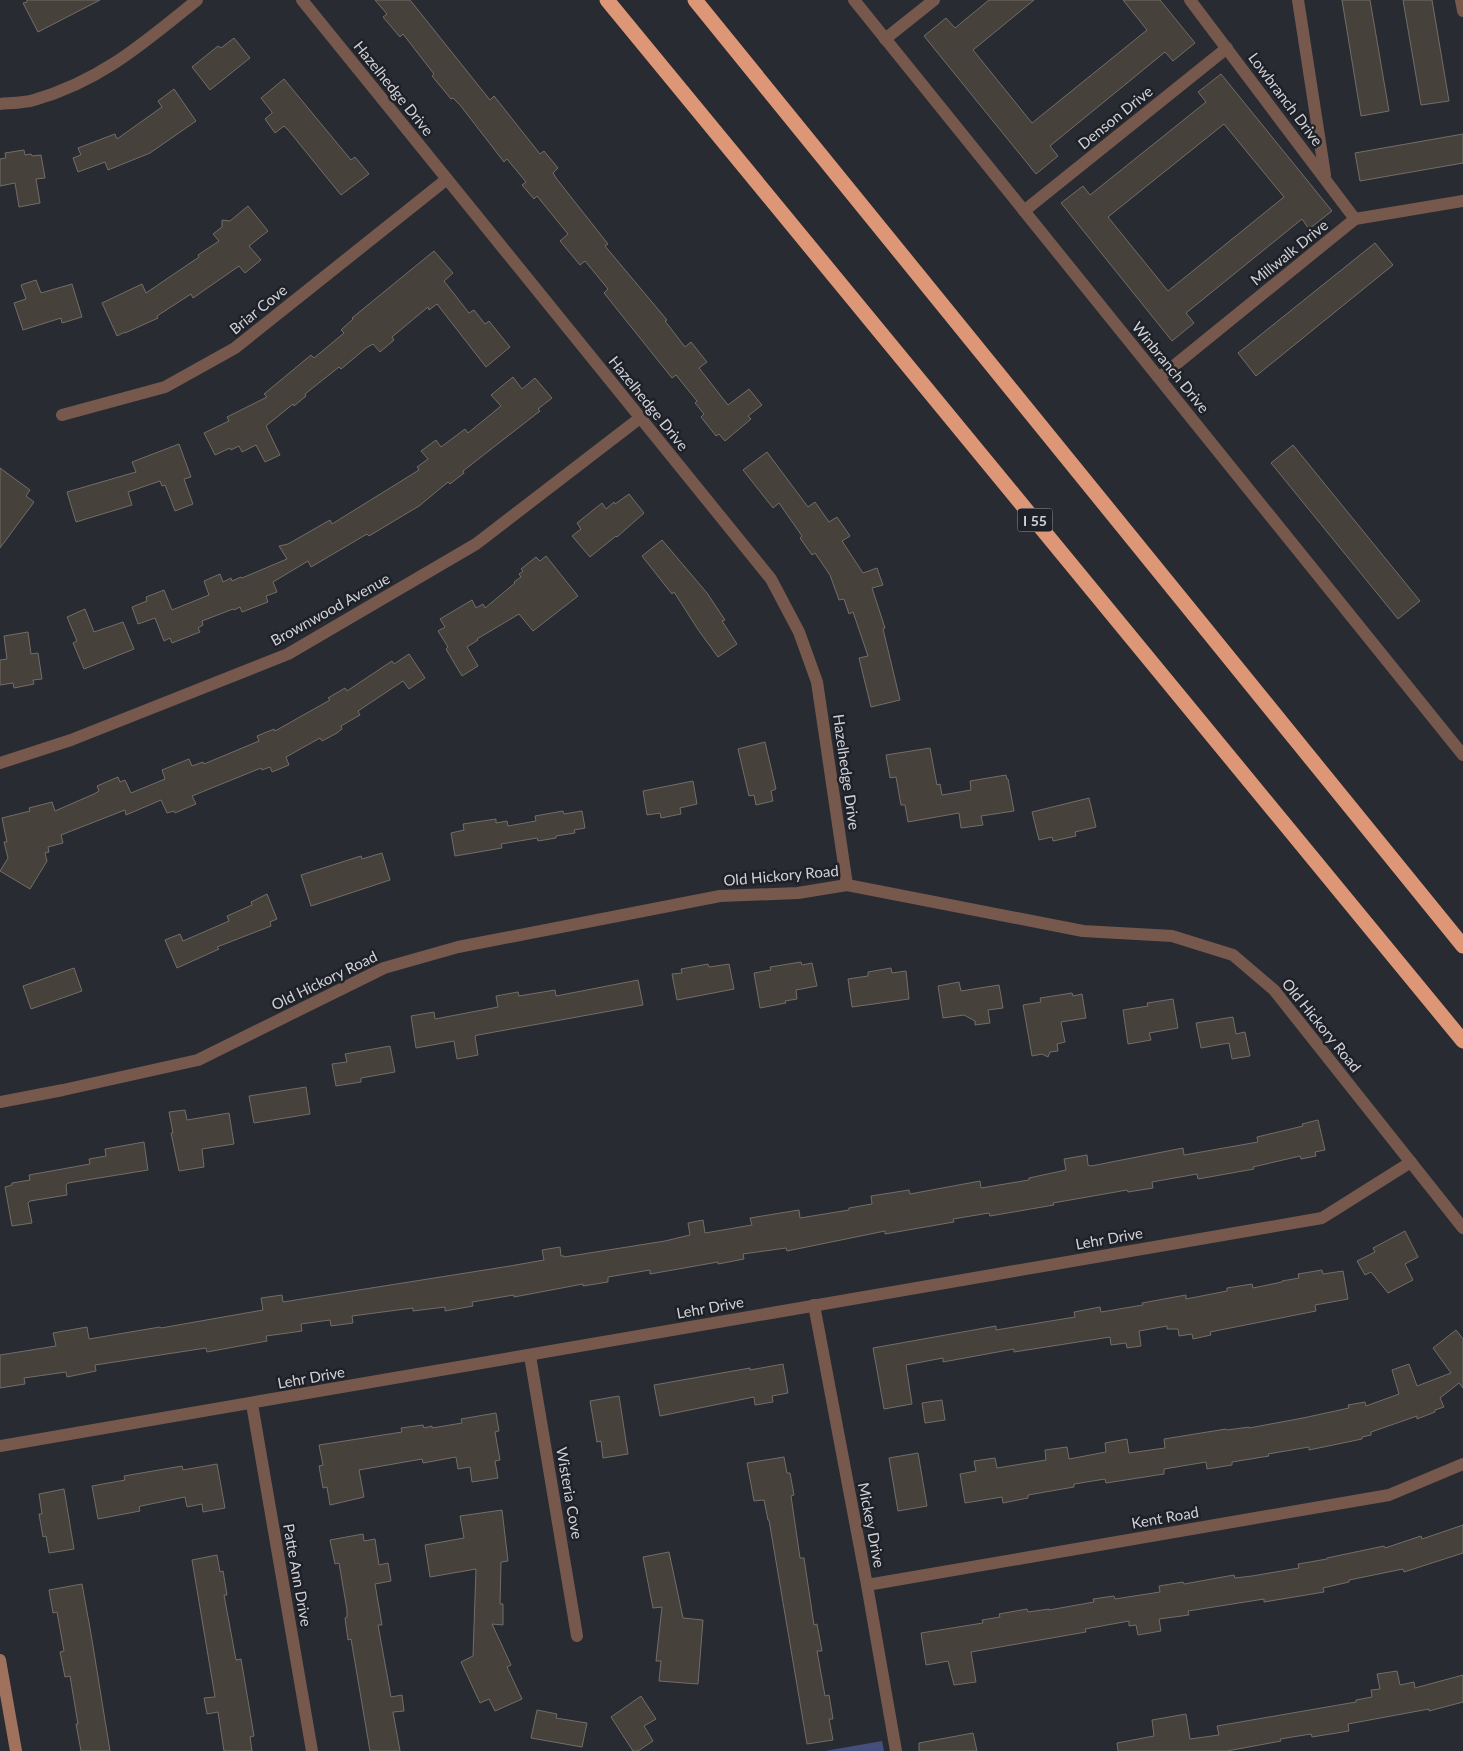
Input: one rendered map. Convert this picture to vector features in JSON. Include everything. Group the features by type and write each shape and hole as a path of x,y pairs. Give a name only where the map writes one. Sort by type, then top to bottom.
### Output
{"highway":[{"name":"I 55","path":"607,0 1463,1041"},
{"path":"695,0 1463,946"}],"street":[{"path":"0,104 33,100 89,79 129,55 196,0"},
{"name":"Hazelhedge Drive","path":"302,0 771,580 799,632 817,682 847,885"},
{"name":"Winbranch Drive","path":"854,0 1463,755"},
{"path":"885,39 934,0"},
{"name":"Lowbranch Drive","path":"1190,0 1356,219"},
{"path":"1298,0 1326,178"},
{"path":"1461,0 1463,11"},
{"name":"Denson Drive","path":"1024,211 1227,48"},
{"name":"Briar Cove","path":"62,414 165,386 236,348 447,179"},
{"name":"Millwalk Drive","path":"1159,378 1356,219 1463,201"},
{"name":"Brownwood Avenue","path":"0,763 71,740 288,654 476,544 640,418"},
{"name":"Old Hickory Road","path":"0,1102 198,1060 384,968 458,947 720,896 798,893 847,885 1083,931 1172,936 1233,955 1274,990 1463,1228"},
{"name":"Lehr Drive","path":"0,1446 1322,1218 1411,1162"},
{"name":"Mickey Drive","path":"814,1305 868,1585 896,1751"},
{"name":"Wisteria Cove","path":"530,1356 577,1636"},
{"name":"Patte Ann Drive","path":"252,1404 312,1751"},
{"name":"Kent Road","path":"868,1585 1389,1495 1463,1464"},
{"path":"0,1660 16,1751"}],"shaded area":[{"path":"882,1741 884,1751 825,1751"}],"building":[{"path":"27,0 100,0 38,32 23,3 27,2"},
{"path":"375,0 410,0 490,100 494,96 540,154 544,151 558,168 553,173 556,178 608,244 605,246 667,320 665,321 685,347 691,342 707,362 699,368 728,405 749,389 762,405 748,416 751,419 725,441 719,434 716,436 701,417 704,414 695,403 697,401 676,375 672,378 604,293 608,289 585,261 580,265 560,241 568,234 537,196 534,199 522,185 526,182 507,159 504,162 460,105 453,98 451,99 432,76 434,74 403,34 400,37 383,17 387,14"},
{"path":"989,0 1034,0 973,50 1032,123 1147,30 1123,0 1160,0 1195,43 1173,61 1165,52 1050,146 1058,156 1036,174 924,36 946,18 955,28"},
{"path":"1342,0 1370,0 1389,111 1361,116"},
{"path":"1403,0 1432,0 1449,101 1421,105"},
{"path":"234,38 250,58 210,90 192,67 218,46 221,48"},
{"path":"1221,74 1332,211 1309,229 1302,219 1186,313 1194,323 1172,341 1061,203 1083,186 1090,195 1206,102 1198,92","holes":["1224,124 1284,197 1168,291 1108,217"]},
{"path":"284,79 351,160 355,157 369,174 341,195 284,126 275,133 265,119 272,112 261,98"},
{"path":"174,89 196,121 150,153 108,170 105,162 78,172 73,158 81,155 78,148 115,134 117,139 162,107 158,101"},
{"path":"1463,134 1463,163 1360,181 1355,153"},
{"path":"24,150 25,155 41,155 45,178 36,179 40,203 19,207 15,183 0,186 0,159 6,158 5,153"},
{"path":"248,206 268,231 249,246 261,260 245,273 239,266 193,298 191,294 157,316 158,318 117,336 102,303 142,284 146,293 219,241 213,234 222,227 222,220 230,221"},
{"path":"1375,243 1393,265 1256,376 1238,353"},
{"path":"434,251 453,273 444,281 469,313 474,310 485,324 489,321 510,347 486,367 437,304 429,310 428,307 392,337 394,340 380,352 373,344 366,348 341,369 339,367 305,394 306,396 294,406 293,404 266,426 280,455 265,462 256,445 242,452 239,446 215,455 204,433 229,421 227,417 267,397 264,394 311,355 314,358 344,333 341,330 352,318"},
{"path":"36,280 41,293 72,284 82,317 62,323 61,318 23,330 14,303 26,299 21,285"},
{"path":"513,377 522,389 535,378 552,398 538,409 540,411 463,471 464,473 450,484 448,482 419,506 369,536 367,534 311,567 308,561 273,582 277,592 266,596 268,602 242,612 240,607 233,609 202,621 203,625 198,628 200,632 172,643 170,638 164,641 155,618 138,624 132,607 147,601 146,597 164,590 172,610 209,595 204,581 220,574 223,582 231,578 232,581 287,559 279,546 288,544 330,520 332,524 419,470 417,467 428,459 421,451 436,440 441,447 465,429 468,433 501,406 491,395"},
{"path":"179,444 191,477 184,479 193,504 175,511 165,485 162,486 160,481 128,492 132,505 76,522 67,492 136,472 132,462"},
{"path":"1293,445 1420,601 1398,619 1271,463"},
{"path":"767,452 808,507 815,502 829,522 837,517 850,536 842,541 863,573 877,568 883,585 872,588 885,628 883,629 900,700 871,707 859,658 868,656 853,612 849,614 844,599 839,600 830,575 815,553 812,555 800,538 802,536 779,503 773,508 743,470"},
{"path":"0,468 30,490 26,496 34,502 0,548"},
{"path":"629,494 644,513 617,537 590,557 572,536 581,529 577,523 602,503 606,509"},
{"path":"662,540 707,593 725,620 722,621 737,644 718,657 674,592 672,594 642,556"},
{"path":"546,556 578,596 533,631 519,614 477,639 467,647 478,666 462,676 438,631 445,627 440,619 472,600 476,608 483,604 485,608 521,577 519,574 523,571 521,569 536,557 540,561"},
{"path":"85,609 94,632 123,622 134,649 84,669 73,643 77,641 67,617"},
{"path":"28,632 31,654 38,653 42,679 33,680 34,684 14,688 13,683 0,685 0,660 7,659 4,636"},
{"path":"409,654 425,678 409,689 403,681 358,711 360,715 341,726 342,729 337,733 322,741 320,738 286,757 289,765 272,772 270,767 262,770 261,768 192,796 196,804 175,813 174,811 167,813 161,800 126,815 125,810 61,835 63,843 48,847 49,852 45,853 47,861 30,889 0,871 8,858 4,842 7,842 2,818 30,811 29,808 52,802 55,811 94,794 99,791 97,786 118,777 120,782 125,780 131,793 165,779 162,770 189,759 192,766 203,762 204,764 259,741 257,736 274,729 275,731 330,700 328,698 345,688 347,691 392,661 394,664"},
{"path":"765,742 776,789 771,791 773,801 756,805 754,795 749,796 738,749"},
{"path":"930,748 937,785 940,784 942,795 971,790 970,781 1006,775 1014,811 981,816 983,825 961,828 959,813 908,822 905,805 901,805 896,777 890,778 886,755"},
{"path":"693,781 697,804 680,808 681,814 661,818 660,813 647,815 643,791"},
{"path":"1089,798 1096,827 1075,832 1076,836 1053,841 1052,837 1039,840 1032,812"},
{"path":"563,811 564,814 582,811 585,828 574,830 575,833 556,836 556,838 538,841 537,838 501,844 502,848 455,856 451,833 464,830 463,824 496,819 496,823 507,821 508,826 536,821 535,816"},
{"path":"382,853 390,880 311,906 301,875 361,856 362,859"},
{"path":"267,894 277,919 270,922 271,926 217,947 219,949 177,968 165,940 180,934 183,941 229,921 227,916 252,905 251,902"},
{"path":"801,962 802,965 812,963 817,986 796,990 797,999 760,1008 754,973 771,970 770,967"},
{"path":"708,964 709,967 729,964 734,989 677,1000 672,974 682,973 681,969"},
{"path":"74,968 82,991 31,1009 23,986"},
{"path":"891,968 892,973 906,971 909,999 852,1007 848,979 868,976 868,972"},
{"path":"638,980 643,1005 478,1035 475,1036 478,1055 457,1059 454,1041 416,1048 411,1016 434,1012 435,1019 498,1007 496,996 518,992 519,996 555,990 556,996"},
{"path":"959,982 961,991 999,985 1003,1008 988,1010 990,1023 975,1025 975,1021 964,1015 943,1018 938,986"},
{"path":"1072,993 1073,996 1082,994 1086,1018 1061,1022 1065,1042 1057,1044 1058,1051 1050,1052 1048,1057 1042,1054 1032,1056 1023,1005 1041,1002 1040,998"},
{"path":"1173,999 1178,1028 1149,1033 1151,1040 1128,1044 1123,1010 1148,1006 1147,1003"},
{"path":"1233,1017 1236,1034 1245,1032 1250,1056 1232,1059 1229,1043 1201,1048 1196,1023"},
{"path":"390,1046 395,1072 361,1078 361,1082 336,1086 332,1064 347,1062 345,1054"},
{"path":"306,1087 310,1114 254,1123 249,1096"},
{"path":"185,1110 187,1120 229,1113 234,1144 202,1149 204,1167 179,1171 171,1133 173,1133 169,1112"},
{"path":"1318,1120 1325,1150 1315,1152 1316,1156 1301,1159 1300,1156 1253,1167 1254,1169 1198,1179 1197,1174 1152,1182 1153,1188 1128,1192 1127,1190 990,1216 989,1213 953,1219 954,1222 885,1234 885,1231 787,1251 786,1248 743,1254 744,1259 718,1264 718,1262 650,1274 650,1270 608,1277 608,1282 583,1286 583,1284 514,1297 514,1295 472,1302 473,1306 445,1311 445,1307 413,1311 413,1308 352,1316 353,1323 331,1326 330,1320 301,1324 302,1331 266,1336 267,1341 207,1352 206,1348 95,1365 96,1371 67,1377 66,1372 24,1378 25,1384 0,1388 0,1355 56,1346 53,1333 87,1327 89,1339 161,1328 263,1310 261,1298 282,1295 283,1302 510,1266 544,1260 542,1250 560,1247 561,1256 564,1257 665,1241 690,1235 688,1223 703,1220 705,1233 752,1225 750,1218 799,1210 800,1218 849,1210 849,1208 872,1204 871,1196 909,1190 910,1194 980,1181 981,1188 1029,1180 1029,1178 1066,1170 1064,1159 1087,1155 1088,1165 1091,1166 1183,1148 1184,1155 1258,1142 1257,1137 1303,1126 1302,1124"},
{"path":"144,1142 148,1170 68,1183 66,1185 67,1195 30,1201 28,1203 32,1223 12,1226 5,1187 12,1185 12,1183 30,1180 29,1175 90,1164 89,1159 106,1156 105,1149"},
{"path":"1405,1231 1418,1257 1405,1264 1413,1280 1388,1293 1371,1272 1365,1275 1357,1261 1375,1252 1373,1248"},
{"path":"1322,1270 1323,1274 1343,1271 1348,1299 1315,1305 1316,1311 1210,1332 1211,1335 1193,1339 1192,1334 1179,1336 1178,1329 1167,1329 1167,1326 1139,1331 1141,1346 1127,1348 1126,1343 1111,1345 1110,1337 1014,1352 1014,1349 943,1362 943,1358 906,1365 912,1404 884,1409 873,1348 996,1326 996,1330 1075,1317 1074,1312 1100,1307 1101,1312 1186,1295 1186,1299 1227,1291 1227,1288 1252,1284 1253,1288 1299,1278 1298,1274"},
{"path":"1456,1330 1463,1339 1463,1388 1459,1383 1440,1398 1444,1407 1435,1410 1435,1412 1417,1419 1417,1416 1371,1432 1371,1435 1362,1437 1362,1439 1309,1450 1309,1447 1268,1454 1269,1456 1232,1462 1232,1465 1207,1469 1206,1462 1164,1469 1164,1474 1106,1483 1105,1479 1074,1484 1074,1487 1028,1495 1028,1498 1003,1503 1002,1497 965,1503 960,1474 976,1471 974,1461 995,1458 997,1468 1046,1460 1045,1450 1067,1447 1069,1459 1106,1452 1105,1443 1127,1439 1129,1453 1165,1448 1164,1439 1226,1429 1249,1428 1349,1408 1348,1405 1365,1402 1366,1406 1399,1394 1392,1370 1409,1364 1417,1386 1451,1373 1433,1348"},
{"path":"783,1364 788,1393 772,1396 773,1402 755,1405 754,1397 660,1416 654,1385"},
{"path":"619,1396 628,1454 603,1458 601,1441 597,1442 590,1401"},
{"path":"942,1400 945,1420 925,1423 922,1403"},
{"path":"496,1413 499,1431 495,1432 500,1460 495,1461 498,1478 472,1482 470,1467 458,1469 456,1457 423,1463 422,1459 359,1470 364,1497 330,1505 327,1487 323,1488 319,1466 323,1465 319,1445 402,1432 401,1428 423,1425 424,1428 432,1426 432,1428 462,1423 461,1419"},
{"path":"918,1453 927,1506 898,1511 889,1458"},
{"path":"784,1457 787,1473 790,1473 794,1495 791,1496 800,1558 804,1558 814,1625 817,1624 822,1651 817,1651 825,1696 829,1695 833,1719 829,1719 833,1740 807,1744 769,1520 764,1500 754,1501 747,1463"},
{"path":"217,1464 225,1508 203,1512 202,1504 187,1507 185,1497 141,1506 139,1507 140,1511 98,1519 92,1486 125,1480 124,1476 182,1466 183,1470"},
{"path":"64,1489 74,1549 49,1553 46,1536 43,1537 39,1514 42,1514 39,1494"},
{"path":"502,1510 508,1561 501,1562 500,1604 503,1604 503,1625 492,1624 511,1665 507,1667 522,1699 495,1711 489,1699 480,1703 461,1662 473,1656 476,1569 430,1577 425,1545 464,1538 460,1516"},
{"path":"1463,1525 1463,1553 1404,1572 1403,1569 1349,1580 1349,1582 1323,1588 1324,1592 1264,1602 1264,1599 1188,1611 1189,1615 1159,1619 1161,1631 1138,1635 1136,1625 1129,1626 1129,1621 1085,1629 1086,1632 971,1652 976,1682 954,1685 948,1661 926,1665 921,1633 983,1623 982,1620 1000,1617 999,1614 1027,1609 1028,1612 1049,1610 1094,1602 1093,1599 1114,1596 1115,1599 1160,1592 1159,1586 1183,1582 1184,1584 1234,1575 1235,1578 1252,1576 1299,1568 1298,1564 1384,1546 1385,1548 1421,1536 1422,1539"},
{"path":"363,1534 364,1541 375,1539 379,1565 388,1563 391,1581 375,1584 382,1625 378,1625 391,1697 402,1695 404,1711 393,1712 400,1751 370,1751 351,1639 348,1640 345,1618 347,1617 347,1610 339,1563 335,1564 330,1540"},
{"path":"669,1552 683,1618 703,1620 698,1684 659,1681 661,1661 656,1661 662,1607 653,1608 643,1557"},
{"path":"217,1555 220,1572 223,1571 227,1595 224,1595 236,1660 241,1659 254,1736 250,1737 252,1751 224,1751 218,1712 207,1714 204,1698 215,1697 192,1560"},
{"path":"82,1584 110,1751 81,1751 70,1676 65,1677 60,1652 64,1651 57,1612 53,1613 49,1590"},
{"path":"1397,1671 1400,1685 1414,1682 1415,1688 1463,1675 1463,1702 1429,1711 1429,1709 1348,1724 1349,1731 1312,1737 1311,1734 1280,1739 1281,1741 1227,1751 1118,1751 1117,1743 1154,1736 1152,1720 1186,1714 1190,1739 1219,1735 1217,1726 1356,1702 1356,1700 1372,1697 1371,1690 1380,1689 1377,1674"},
{"path":"641,1696 656,1719 644,1726 653,1741 638,1751 633,1751 611,1717"},
{"path":"537,1710 557,1714 556,1718 587,1723 582,1747 531,1738"},
{"path":"973,1733 977,1751 919,1751 919,1743"}]}
